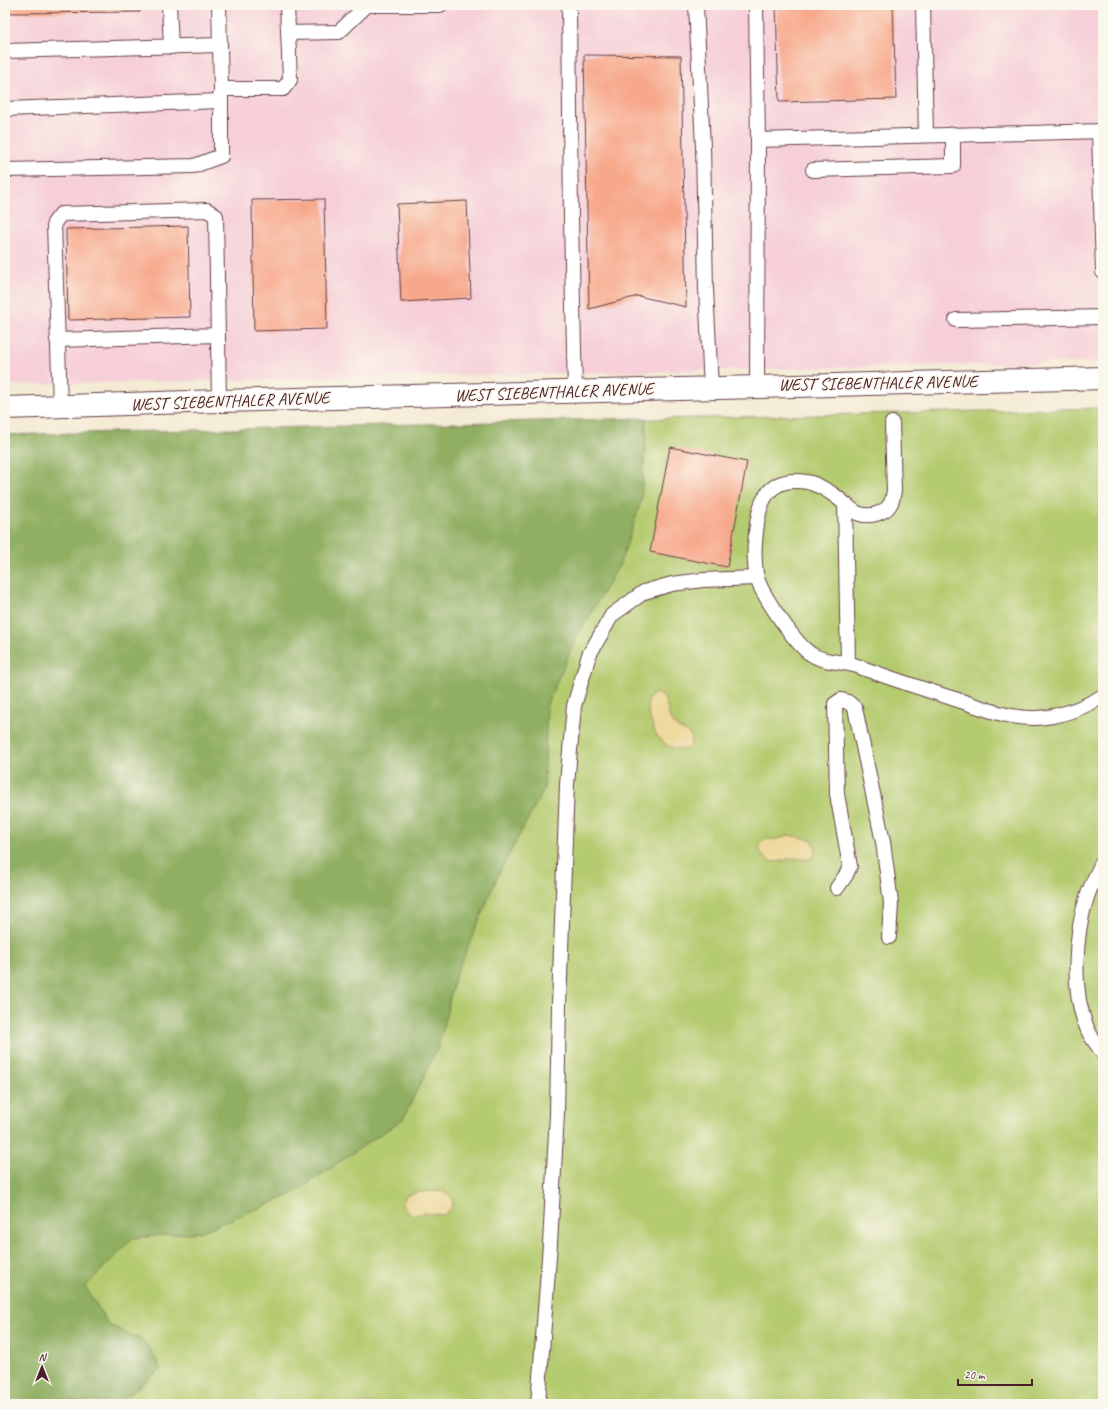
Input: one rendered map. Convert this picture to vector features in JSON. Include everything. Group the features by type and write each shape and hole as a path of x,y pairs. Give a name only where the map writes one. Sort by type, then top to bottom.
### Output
{"main road":[{"name":"WEST SIEBENTHALER AVENUE","path":"5,408 757,386 1103,378"}],"lane":[{"path":"169,5 171,47"},
{"path":"5,170 194,166 221,156 220,5"},
{"path":"5,109 221,95 283,88 290,80 287,5"},
{"path":"288,33 339,32 367,5 440,5"},
{"path":"569,5 571,220 575,391"},
{"path":"696,5 704,146 706,288 711,388"},
{"path":"756,5 758,140 757,386"},
{"path":"923,5 926,135"},
{"path":"5,51 171,47 220,44"},
{"path":"758,140 1101,131 1103,272"},
{"path":"813,170 953,166 953,134"},
{"path":"60,406 54,224 61,214 207,210 216,216 219,401"},
{"path":"956,320 1103,317"},
{"path":"57,340 218,334"},
{"path":"892,423 894,491 892,502 884,511 872,516 856,513 814,483 786,481 774,486 761,504 757,520 754,546 757,578 767,601 799,643 811,655 823,659 848,663 903,683 1018,718 1038,718 1066,713 1093,702 1103,696"},
{"path":"845,504 848,663"},
{"path":"538,1404 551,1228 557,1114 559,1005 567,784 574,706 589,655 612,615 644,592 672,584 703,580 757,578"},
{"path":"837,888 850,866 837,794 835,704 841,700 848,702 855,708 883,842 891,903 889,937"},
{"path":"1103,861 1087,898 1080,930 1077,956 1080,1006 1087,1028 1103,1054"}],"shaded area":[{"path":"5,5 1103,5 1103,362 5,385"}],"green space":[{"path":"1103,408 1103,1404 5,1404 5,435"},
{"path":"646,418 646,440 641,502 620,564 577,636 547,704 544,789 499,873 455,977 439,1045 403,1119 291,1195 200,1232 133,1238 85,1287 109,1325 146,1342 161,1369 122,1400 5,1404 5,435"}],"sand":[{"path":"656,693 665,701 669,716 673,723 691,736 690,746 686,749 677,749 667,745 656,734 649,715 648,703 649,699"},
{"path":"789,835 812,840 816,849 813,857 806,859 792,858 774,862 767,859 760,851 759,848 761,842 765,840 778,839"},
{"path":"442,1191 450,1196 453,1202 448,1212 444,1215 424,1213 413,1215 405,1210 402,1205 406,1195 420,1192"}],"building":[{"path":"5,5 140,5 140,12 5,13"},
{"path":"776,5 893,5 896,99 779,102"},
{"path":"584,55 681,56 686,307 638,296 589,309"},
{"path":"324,199 327,329 254,331 252,200"},
{"path":"467,201 471,298 401,302 397,204"},
{"path":"188,226 190,317 68,320 66,229"},
{"path":"670,447 747,462 727,567 650,552"}]}
